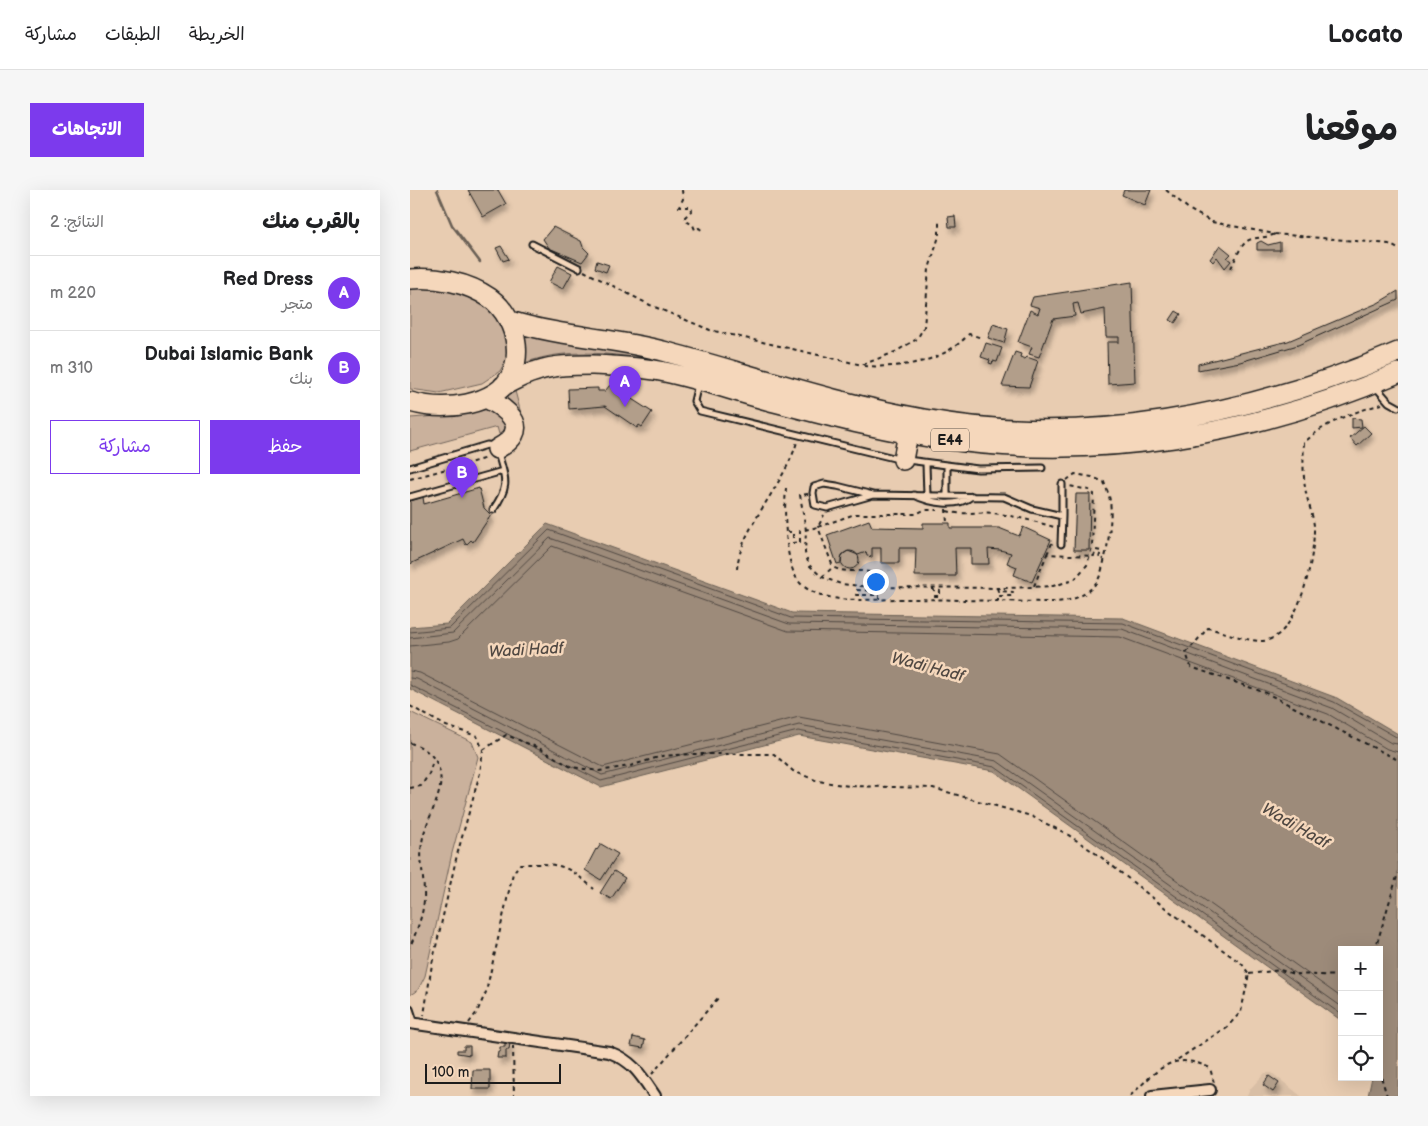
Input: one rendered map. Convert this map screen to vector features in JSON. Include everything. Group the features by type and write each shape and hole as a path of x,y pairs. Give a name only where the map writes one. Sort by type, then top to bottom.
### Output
{"highway":[{"path":"410,279 428,278 448,281 478,291 497,304 510,321 517,348 516,361 503,386 486,398 448,407 410,402"},
{"name":"E44","path":"510,321 548,332 665,351 702,372 861,424 963,442 1028,446 1143,443 1207,433 1273,417 1373,384 1398,373"},
{"name":"E44","path":"503,386 538,370 580,365 622,366 664,372 702,372 925,420 999,428 1063,430 1141,424 1204,416 1335,379 1398,352"},
{"path":"486,398 503,407 514,419 516,426 512,438 494,447"},
{"path":"902,460 908,433"}],"street":[{"path":"416,1024 609,1052 626,1058 655,1096"},
{"path":"1152,1096 1210,1093"}],"lane":[{"path":"532,244 579,268"},
{"path":"702,372 694,401 700,411 902,460 946,466 1000,469 1042,468"},
{"path":"1373,384 1389,402 1398,407"},
{"path":"410,468 494,447 503,471 506,489 493,510"},
{"path":"926,464 927,494"},
{"path":"946,466 947,495"},
{"path":"410,497 503,471"},
{"path":"872,494 827,508 815,505 812,493 814,487 824,484 872,494 1004,497 1032,509 1062,516"},
{"path":"1061,544 1062,484"},
{"path":"913,495 926,501 945,502 964,502 972,496"},
{"path":"410,1009 416,1024"}],"path":[{"path":"682,190 683,199 679,206 691,207 692,210 686,217 686,221 693,224 695,230 699,228 704,232"},
{"path":"1166,190 1190,210 1212,222 1275,234 1389,244 1398,249"},
{"path":"862,366 895,352 917,339 924,326 929,269 939,236 939,219"},
{"path":"1231,268 1244,243 1251,239 1265,239 1275,234"},
{"path":"579,268 650,305 710,330 862,366 889,367 924,361 944,355 958,346 970,334 982,338"},
{"path":"1389,402 1363,409 1318,429 1304,443 1306,490 1314,526 1312,549 1300,602 1288,625 1275,638 1259,642 1208,628 1186,653 1191,667 1266,693 1398,760"},
{"path":"737,569 742,546 782,478 799,435"},
{"path":"410,479 494,456 494,447"},
{"path":"786,488 784,504 790,565 800,583 815,593 837,599 1069,601 1084,594 1097,581 1104,559 1110,502 1104,482 1092,477 1075,474 1062,484"},
{"path":"812,493 800,495 806,530 805,553 809,565 822,576 841,584 880,587 1034,587 1053,586 1074,580 1087,565 1090,556 1094,494 1089,490 1062,484"},
{"path":"945,502 947,523"},
{"path":"827,508 818,527 833,567 842,572 866,571 876,574 880,578 880,591 857,590 856,594 879,595 879,600"},
{"path":"787,532 793,532 794,543 800,542 800,531 855,514 916,514 924,510 946,510 956,514 991,513 1033,520 1061,530"},
{"path":"1034,587 1053,541 1054,527"},
{"path":"1047,554 1094,556 1096,550 1101,551 1100,558 1104,559"},
{"path":"822,576 833,567"},
{"path":"933,587 933,590 940,591 940,596 933,596 933,600"},
{"path":"997,588 998,591 1013,592 1013,596 998,596 998,601"},
{"path":"410,706 446,726 478,736 483,750 480,773 416,1024"},
{"path":"483,750 506,735 539,748 571,767 599,771 630,766 662,756 774,754 793,771 818,781 849,786 933,788 1031,816 1067,834 1101,856 1168,910 1242,964 1249,974 1241,1012 1227,1026 1155,1073 1130,1096"},
{"path":"410,743 422,746 436,761 440,774 440,792 428,817 422,842 421,870 424,898 419,923 410,947"},
{"path":"410,788 421,786 429,774 432,764 436,761"},
{"path":"462,1030 477,1012 486,992 513,873 520,864 554,864 573,870 594,889"},
{"path":"1376,946 1398,873"},
{"path":"1249,974 1280,970 1294,974 1338,976"},
{"path":"646,1082 718,998"},
{"path":"512,1037 514,1050 514,1096"},
{"path":"1177,1060 1197,1062 1210,1068 1214,1076 1214,1084 1210,1093"},
{"path":"1383,1081 1388,1096"}],"shaded area":[{"path":"421,283 476,297 494,310 506,327 508,356 500,371 482,383 439,393 410,389 410,284"},
{"path":"524,328 595,342 688,367 626,356 583,353 562,354 522,364 526,351"},
{"path":"515,391 523,421 506,426 503,432 499,434 497,427 410,451 410,418 454,415 482,408"},
{"path":"410,712 472,742 478,757 452,853 425,976 418,990 410,995"},
{"path":"1265,1073 1272,1073 1301,1096 1247,1096 1250,1089"}],"water":[{"name":"Wadi Hadf","path":"547,524 792,613 1123,618 1337,698 1398,734 1398,1096 1368,1096 1371,1081 1383,1081 1383,946 1338,946 1338,1018 994,771 799,736 601,787 410,689 410,627 447,624"}],"building":[{"path":"468,190 498,190 506,204 483,217"},
{"path":"1124,190 1151,190 1145,205 1122,195"},
{"path":"955,216 956,227 949,227 948,217"},
{"path":"553,227 581,241 583,247 589,253 582,262 549,248 543,239"},
{"path":"1261,241 1268,245 1280,242 1280,250 1257,250 1257,243"},
{"path":"1220,245 1231,254 1227,258 1231,261 1225,268 1217,257 1213,262 1210,259"},
{"path":"501,246 509,259 503,261 496,248"},
{"path":"597,261 609,265 606,272 595,268"},
{"path":"558,266 572,273 563,289 549,282"},
{"path":"1132,282 1135,382 1108,384 1107,342 1119,342 1119,337 1106,337 1105,309 1081,314 1078,303 1073,304 1075,316 1053,319 1039,357 1029,354 1032,347 1018,342 1030,310 1038,314 1040,308 1030,305 1033,297"},
{"path":"1398,291 1398,300 1298,345 1240,362 1198,370 1198,364 1288,341 1378,303"},
{"path":"1176,311 1181,314 1175,323 1170,320"},
{"path":"993,324 1008,329 1004,343 988,338"},
{"path":"986,343 1002,348 997,362 993,361 992,364 989,363 990,360 981,357"},
{"path":"1015,352 1021,354 1020,357 1025,359 1027,357 1038,361 1029,387 1002,386"},
{"path":"610,385 652,412 642,427 639,425 637,428 605,406 569,409 568,389 598,388 598,391 605,391"},
{"path":"1352,418 1361,419 1362,427 1352,428"},
{"path":"1364,426 1371,433 1357,446 1350,438"},
{"path":"479,488 484,508 491,515 473,542 471,540 466,545 463,539 410,564 410,501 423,497 424,504"},
{"path":"1076,494 1090,494 1089,550 1074,550"},
{"path":"869,520 872,527 923,528 923,523 950,523 950,528 999,528 1019,536 1023,527 1051,540 1032,582 1014,575 1017,567 1007,563 1011,553 1000,550 988,549 989,564 971,564 971,548 955,548 956,576 915,576 916,548 899,548 899,563 881,563 881,548 872,548 872,557 867,556 866,552 858,555 848,551 842,555 841,563 837,564 827,535"},
{"path":"850,551 856,554 859,560 856,566 850,569 844,566 841,560 844,554"},
{"path":"601,844 618,854 601,880 585,870 596,849"},
{"path":"614,871 625,878 611,899 600,893"},
{"path":"633,1037 645,1040 643,1048 631,1046"},
{"path":"505,1043 510,1043 509,1050 506,1050 506,1058 497,1058 500,1047 505,1047"},
{"path":"464,1046 470,1046 470,1055 457,1053 457,1050 464,1050"},
{"path":"473,1070 490,1070 490,1089 472,1089"},
{"path":"1269,1076 1279,1083 1273,1092 1263,1085"}],"waterway":[{"path":"437,190 452,225 480,262"}],"place":[{"name":"Red Dress","path":"625,407"},
{"name":"Dubai Islamic Bank","path":"462,498"}]}
